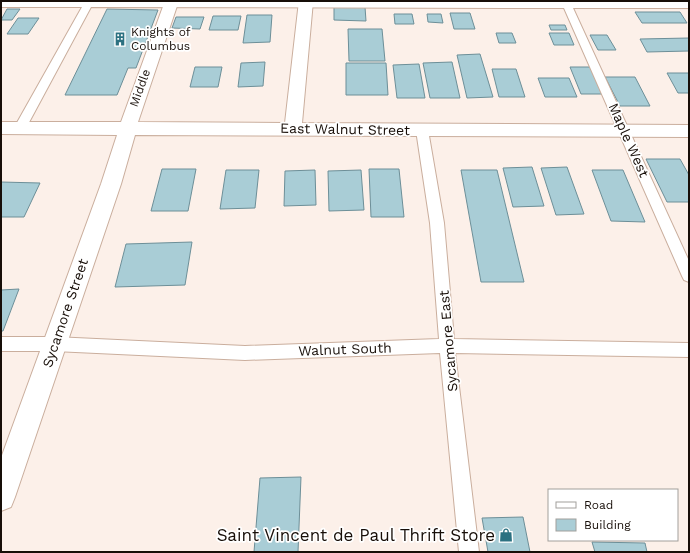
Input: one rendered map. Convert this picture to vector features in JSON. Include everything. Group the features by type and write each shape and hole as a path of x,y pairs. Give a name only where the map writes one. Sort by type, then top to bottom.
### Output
{"street":[{"name":"Middle","path":"127,129 172,2"},
{"path":"293,128 306,3"},
{"name":"East Walnut Street","path":"1,128 293,128 689,131"},
{"name":"Sycamore Street","path":"1,497 111,184 127,129"}],"lane":[{"path":"1,4 172,2 689,5"},
{"path":"20,128 88,4"},
{"name":"Maple West","path":"567,5 689,276"},
{"name":"Sycamore East","path":"422,130 437,223 447,346 469,552"},
{"name":"Walnut South","path":"1,344 54,344 246,353 447,346 689,350"}],"building":[{"path":"334,7 365,7 366,21 334,20"},
{"path":"7,9 20,9 12,20 1,20"},
{"name":"Knights of Columbus","path":"107,9 158,10 136,68 128,68 117,95 65,95"},
{"path":"635,12 680,12 687,23 642,23"},
{"path":"450,13 470,13 475,29 454,29"},
{"path":"394,14 412,14 414,24 395,24"},
{"path":"427,14 441,14 443,23 428,22"},
{"path":"247,15 272,15 270,42 243,43"},
{"path":"213,16 241,16 238,30 209,30"},
{"path":"176,17 204,17 200,29 172,28"},
{"path":"18,18 39,18 28,34 7,34"},
{"path":"549,25 565,25 567,30 551,30"},
{"path":"348,29 382,29 385,61 349,61"},
{"path":"496,33 512,33 516,43 499,43"},
{"path":"549,33 569,33 574,45 554,45"},
{"path":"590,35 607,35 616,50 598,50"},
{"path":"689,38 689,51 647,52 640,39"},
{"path":"480,54 493,97 467,98 457,55"},
{"path":"265,62 263,86 238,87 241,63"},
{"path":"452,62 460,98 430,98 423,63"},
{"path":"346,63 386,63 388,95 346,95"},
{"path":"419,64 425,98 397,98 393,65"},
{"path":"195,67 222,67 218,87 190,87"},
{"path":"570,67 590,67 602,94 581,94"},
{"path":"492,69 516,69 525,97 499,97"},
{"path":"667,73 689,73 689,93 678,93"},
{"path":"605,77 635,77 650,106 620,106"},
{"path":"538,78 569,78 577,97 545,97"},
{"path":"646,159 680,159 689,175 689,202 667,202"},
{"path":"532,167 544,206 513,207 503,168"},
{"path":"567,167 584,214 556,215 541,168"},
{"path":"162,169 196,169 188,211 151,211"},
{"path":"369,169 399,169 404,217 371,217"},
{"path":"226,170 259,170 255,208 220,209"},
{"path":"315,170 316,205 284,206 285,171"},
{"path":"361,170 364,210 329,211 328,171"},
{"path":"461,170 497,170 524,282 481,282"},
{"path":"592,170 623,170 645,222 611,221"},
{"path":"1,182 40,183 24,217 1,217"},
{"path":"192,242 185,285 115,287 126,244"},
{"path":"19,289 3,331 1,331 1,290"},
{"path":"301,477 298,552 254,552 260,478"},
{"name":"Saint Vincent de Paul Thrift Store","path":"523,517 530,552 488,552 482,518"},
{"path":"592,542 645,543 647,552 595,552"}],"place":[{"name":"Knights of Columbus","path":"120,39"},
{"name":"Saint Vincent de Paul Thrift Store","path":"506,535"}]}
